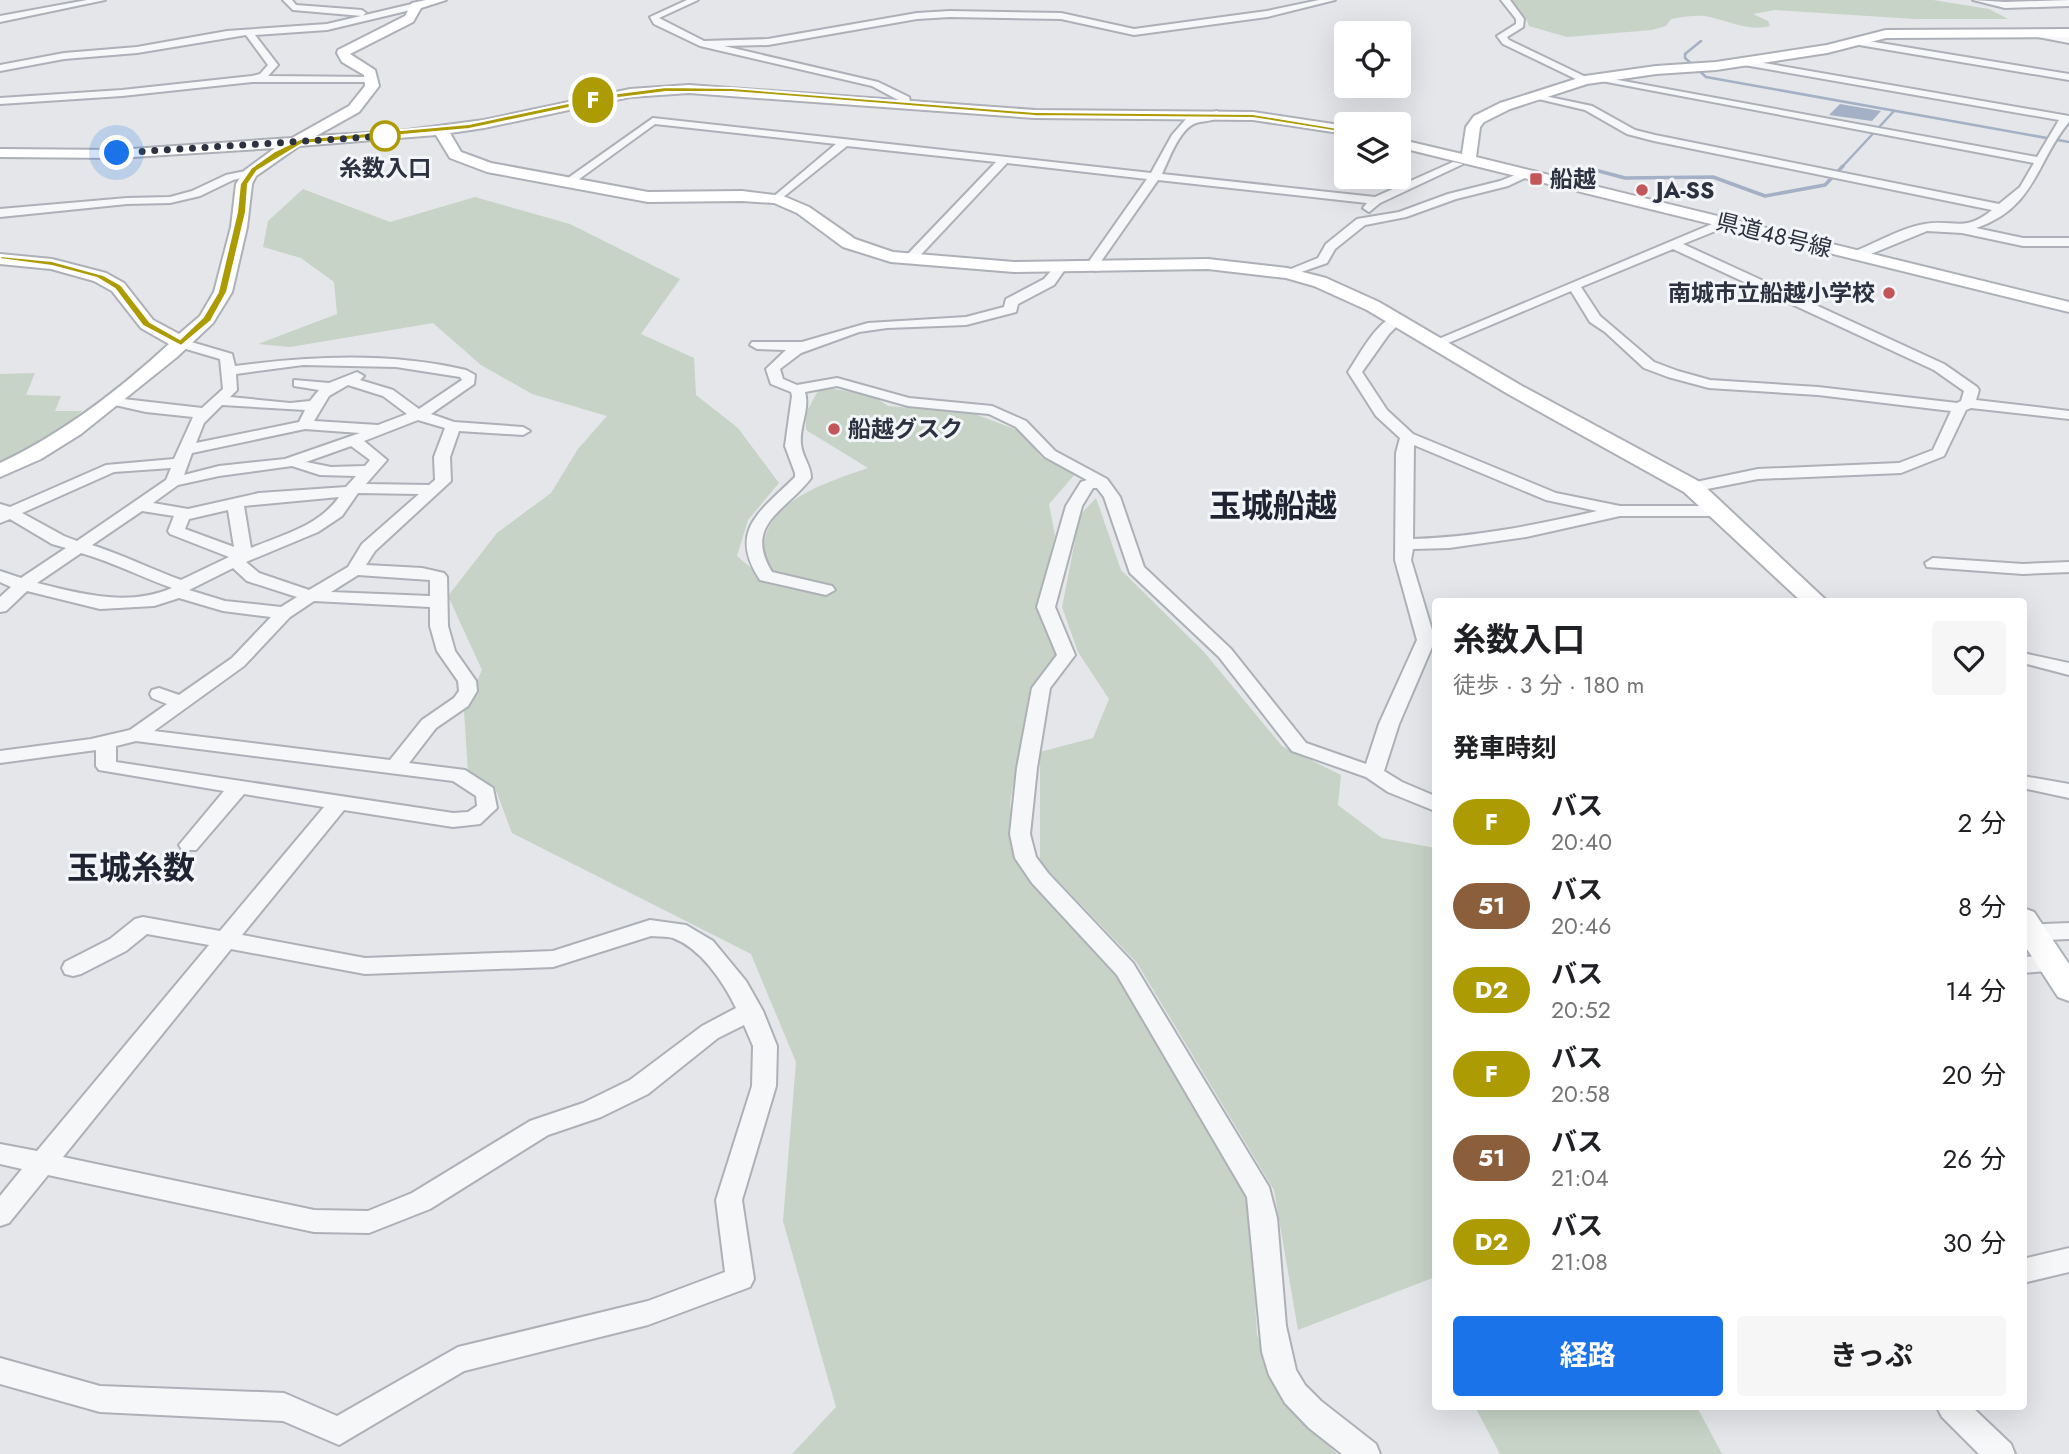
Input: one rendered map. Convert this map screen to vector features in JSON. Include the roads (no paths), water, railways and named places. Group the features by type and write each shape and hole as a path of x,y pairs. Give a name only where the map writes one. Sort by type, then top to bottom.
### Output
{"main road":[{"path":"300,141 354,109 369,92 371,79"},
{"path":"300,141 441,130 506,120 611,97 666,90 741,90 1035,114 1217,114 1283,119 1334,128"},
{"name":"県道48号線","path":"1525,174 2069,307"}],"street":[{"path":"69,6 87,0"},
{"path":"0,19 101,0"},
{"path":"287,0 293,7 380,14"},
{"path":"0,68 64,56 137,50 249,33 327,27 414,3 440,0"},
{"path":"694,0 654,17 657,22 703,44 875,84 899,94 905,99 906,105"},
{"path":"703,44 768,42 917,16 950,14 1060,16 1133,32 1267,14 1331,0"},
{"path":"1505,0 1520,19 1520,25 1502,36 1506,42 1590,79 2040,161"},
{"path":"1977,0 2005,5 2069,3"},
{"path":"252,79 371,79 367,69 347,59 343,53 409,19 414,14 414,3"},
{"path":"0,101 226,84 263,76 273,65 249,33"},
{"path":"1368,220 1369,206 1376,201 1462,162 1471,152 1473,127 1479,119 1590,79 1741,62 1839,47 1898,33 2069,33"},
{"path":"2041,35 2069,40"},
{"path":"1856,42 2069,77"},
{"path":"1741,62 2067,119 2025,189 1986,221 1962,229"},
{"path":"1535,97 1588,108 1631,132 1642,135 2001,208"},
{"path":"6,113 21,101"},
{"path":"1095,267 1096,260 1155,176 1177,135 1190,121 1211,118 1217,114"},
{"path":"567,183 653,121 1376,201"},
{"path":"441,130 455,155 470,162 567,183 648,197 742,196 777,199 803,210 849,243 874,253 909,260 1060,268 1208,264 1287,273 1338,289 1397,319 1515,390 1692,487 1720,510 1812,598"},
{"path":"0,153 117,153 300,141"},
{"path":"0,471 74,430 207,319 223,292 242,212 244,184 250,173 268,159 300,141"},
{"path":"777,199 844,143"},
{"name":"県道48号線","path":"1411,147 1462,162 1525,174"},
{"path":"909,260 1003,161"},
{"path":"0,213 127,201 170,200 196,194 230,177 250,173"},
{"path":"1287,273 1323,260 1330,247 1368,220 1402,215 1452,196 1504,184 1525,174"},
{"path":"1436,342 1724,223"},
{"path":"1857,255 1919,229 1962,229 2023,242 2069,242"},
{"path":"1675,245 1939,368 1972,390 1939,453 1901,468 1758,474 1692,487"},
{"path":"0,259 52,264 100,276 118,287 147,324 181,343 222,353 227,357 230,390 197,421 173,482"},
{"path":"1060,268 1049,282 1011,302 1011,309 1000,314 983,319 868,326 805,346 783,358 773,369 774,377 779,384 797,389 837,382 908,402 992,411 1021,424 1050,454 1101,482 1112,497 1136,569 1225,653 1299,747 1373,773 1395,787 1432,803"},
{"path":"1574,286 1595,319 1610,329 1649,365 1709,384 1818,391 2069,415"},
{"path":"1397,319 1384,331 1355,372 1381,413 1408,437 1552,496 1620,511"},
{"path":"757,345 805,346"},
{"path":"0,607 23,585 173,482 219,471 294,461 353,441 417,415 448,398 469,381 468,375 385,362 303,361 230,371"},
{"path":"299,383 327,387 385,362"},
{"path":"347,380 388,393 417,415 453,426 523,431"},
{"path":"305,425 314,405 327,387"},
{"path":"797,389 800,395 799,415 793,447 802,463 803,478 767,512 753,537 751,551 766,576 826,590"},
{"path":"111,400 145,406 154,411 206,413"},
{"path":"221,401 290,407 314,405"},
{"path":"3,513 111,468 183,456 305,425 379,430"},
{"path":"136,735 238,662 284,613 355,570 368,548 443,481 442,457 453,426"},
{"path":"1373,773 1389,724 1426,640 1403,560 1404,453 1408,437"},
{"path":"0,576 23,585 100,604 154,601 240,559 312,529 336,513 352,489 379,460 353,441"},
{"path":"294,461 299,465 327,471 371,471"},
{"path":"1101,482 1087,485 1074,506 1046,607 1066,655 1041,688 1027,768 1020,834 1026,858 1040,878 1125,969 1260,1195 1265,1219 1274,1344 1282,1373 1294,1393 1312,1412 1365,1454"},
{"path":"138,505 183,514 258,498 352,489 432,490"},
{"path":"235,503 240,559"},
{"path":"1405,544 1450,543 1526,532 1620,511 1720,510"},
{"path":"3,513 58,540 119,559 223,607 284,613"},
{"path":"183,514 176,531 240,559 253,577 311,596 438,601"},
{"path":"1933,562 2023,569 2069,567"},
{"path":"355,570 422,573 438,577 439,626 446,651 467,681 468,691 461,702 429,724 394,767"},
{"path":"2027,659 2069,669"},
{"path":"159,694 182,703"},
{"path":"0,757 106,742 136,735 458,775 486,793 486,808 473,819 453,820 106,766 106,742"},
{"path":"2027,783 2069,791"},
{"path":"189,845 239,787"},
{"path":"0,1215 339,802"},
{"path":"0,1371 100,1399 284,1407 339,1431 458,1360 648,1313 740,1279 729,1200 764,1086 765,1046 738,987 705,947 678,931 650,928 554,959 365,966 143,925 118,946 73,968"},
{"path":"2027,928 2069,931"},
{"path":"2027,931 2037,964 2069,989"},
{"path":"0,1154 314,1221 369,1222 421,1201 539,1128 592,1110 639,1087 710,1032 751,1011"},
{"path":"2027,1270 2069,1260"},
{"path":"1955,1410 2000,1454"}],"water":[{"path":"1840,104 1881,111 1872,121 1829,115"}],"waterway":[{"path":"1701,41 1685,54 1685,58 1706,77 2069,142"},
{"path":"1841,168 1894,111"},
{"path":"1595,170 1625,178 1713,177 1765,196 1825,185 1843,166"}],"place":[{"name":"糸数入口","path":"385,136"},
{"name":"船越","path":"1536,179"},
{"name":"JA-SS","path":"1642,190"},
{"name":"南城市立船越小学校","path":"1889,293"},
{"name":"船越グスク","path":"834,429"}],"district":[{"name":"玉城船越","path":"1273,506"},
{"name":"玉城糸数","path":"131,868"}]}
